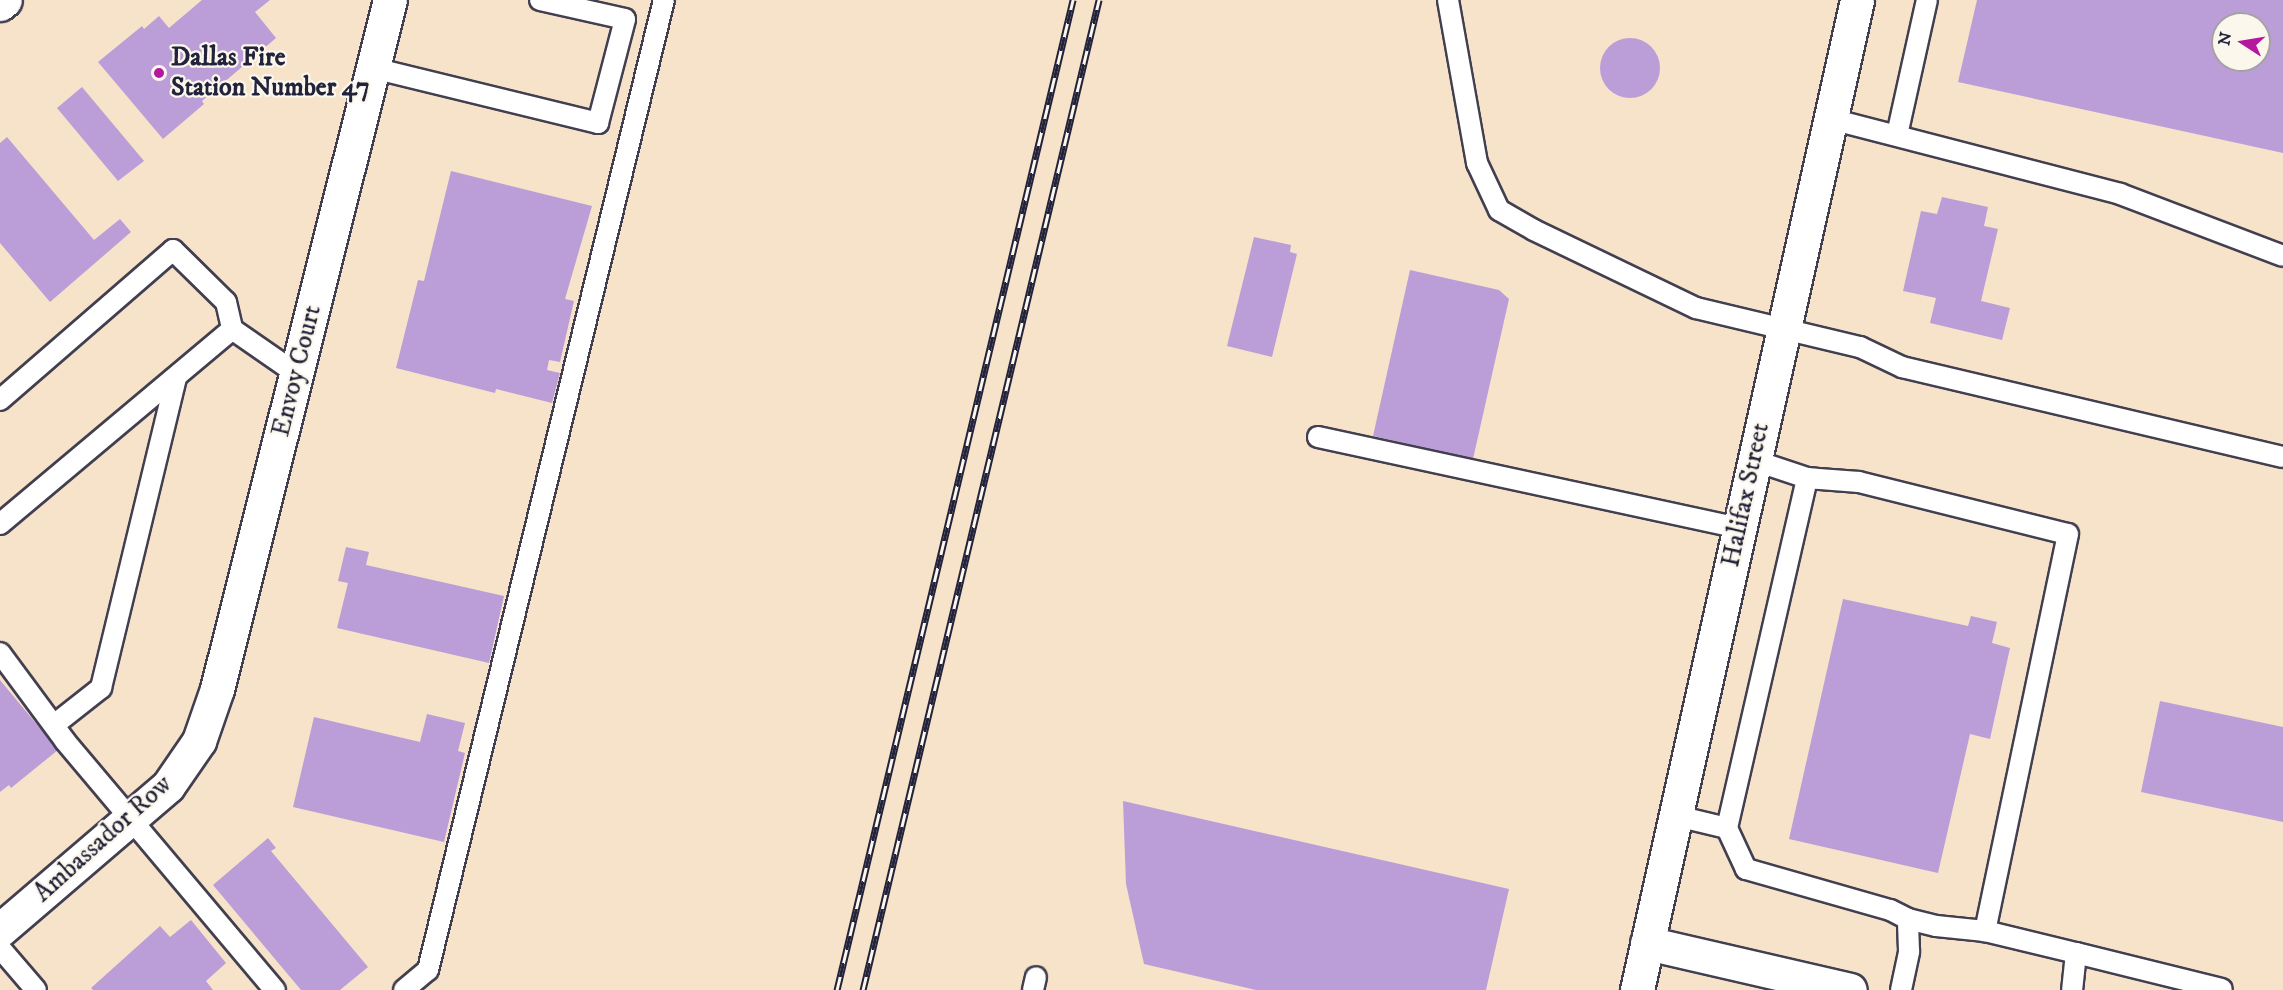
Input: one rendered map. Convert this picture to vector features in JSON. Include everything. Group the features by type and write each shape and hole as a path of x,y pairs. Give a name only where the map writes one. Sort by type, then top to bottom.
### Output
{"street":[{"path":"0,4 4,0"},
{"name":"Envoy Court","path":"199,741 217,689 390,0"},
{"name":"Halifax Street","path":"1637,990 1782,329 1857,0"},
{"name":"Ambassador Row","path":"0,930 168,786 199,741"},
{"path":"1647,944 1850,990"}],"lane":[{"path":"373,68 598,123 625,19 540,0"},
{"path":"404,990 428,970 664,0"},
{"path":"1448,0 1477,163 1499,210 1534,230 1696,308 1860,347 1902,367 2283,457"},
{"path":"1897,135 1926,0"},
{"path":"1831,119 2120,194 2283,256"},
{"path":"0,400 173,250 226,302 232,329 297,374"},
{"path":"0,524 232,329"},
{"path":"54,725 101,688 176,378"},
{"path":"1318,437 1739,528"},
{"path":"1753,460 1808,478 1859,482 2068,534 1985,931"},
{"path":"1808,478 1727,828 1746,869 1890,910 1908,919 1936,926 1985,931 2222,989"},
{"path":"0,653 54,725 130,819 275,990"},
{"path":"1677,816 1727,828"},
{"path":"1901,990 1909,951 1908,919"},
{"path":"0,948 36,990"},
{"path":"2072,990 2076,953"}],"building":[{"path":"202,0 270,0 255,12 276,38 202,101 204,104 163,139 98,62 142,26 144,29 159,16 169,28"},
{"path":"1977,0 2283,0 2283,153 1958,82"},
{"path":"1624,38 1636,38 1647,43 1655,51 1660,68 1658,80 1647,93 1636,98 1624,98 1613,93 1605,85 1600,74 1600,62 1605,51 1613,43"},
{"path":"82,87 144,161 118,181 57,108"},
{"path":"7,137 94,240 120,219 131,232 50,302 0,243 0,143"},
{"path":"451,171 592,206 565,299 574,301 560,362 549,360 547,370 560,373 552,403 496,389 495,393 396,368 418,280 424,281"},
{"path":"1942,197 1988,207 1984,226 1998,229 1981,301 2010,308 2002,340 1930,323 1936,298 1903,291 1921,211 1937,214"},
{"path":"1254,237 1291,245 1290,252 1297,254 1272,357 1227,346"},
{"path":"1410,270 1499,290 1509,299 1473,459 1373,436"},
{"path":"346,547 369,552 366,565 504,596 489,663 337,628 348,583 338,581"},
{"path":"1843,599 1968,626 1971,616 1997,622 1992,643 2010,648 1990,739 1970,734 1938,873 1789,839"},
{"path":"0,680 58,750 11,788 9,785 0,792"},
{"path":"2160,701 2283,727 2283,822 2141,792"},
{"path":"427,714 465,723 458,751 465,753 444,842 293,807 314,717 420,742"},
{"path":"1123,801 1509,889 1486,990 1256,990 1144,964 1126,884"},
{"path":"268,838 276,848 271,851 368,967 340,990 301,990 213,885"},
{"path":"191,920 226,963 206,981 213,990 93,990 91,988 160,926 170,937"}],"railway":[{"path":"837,990 1073,0"},
{"path":"863,990 1099,0"}],"place":[{"name":"Dallas Fire Station Number 47","path":"159,73"}]}
